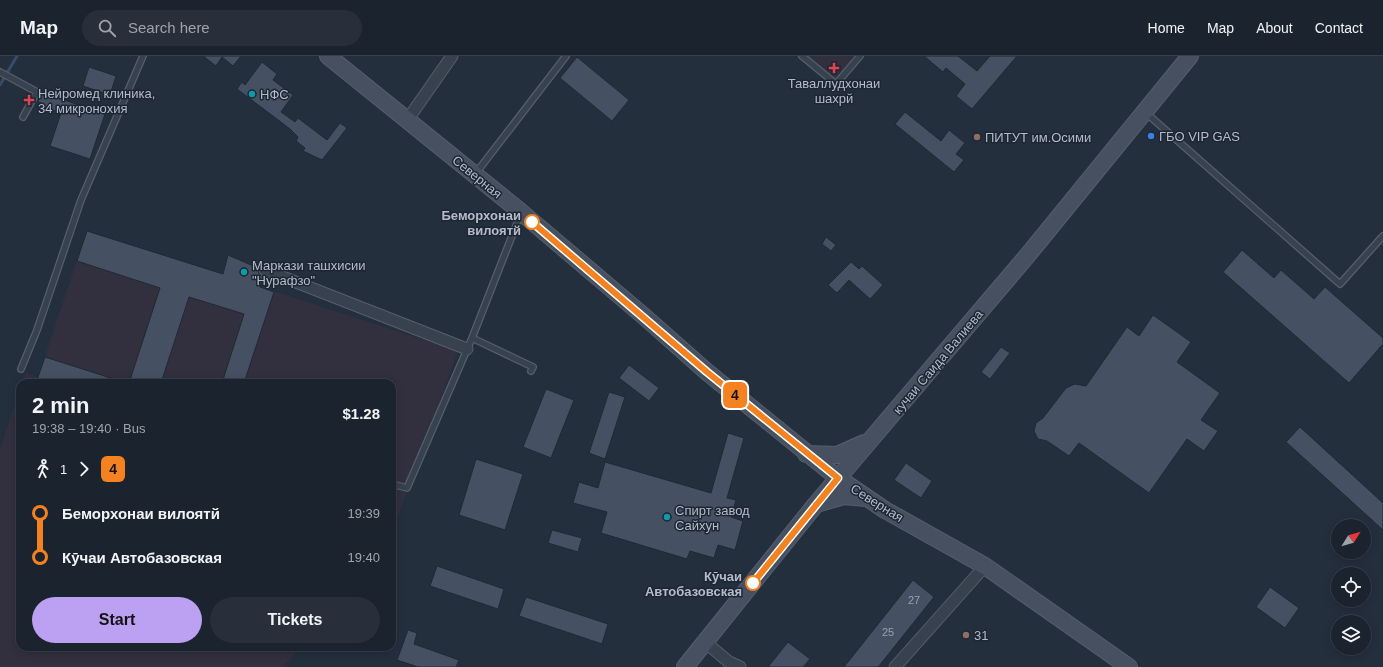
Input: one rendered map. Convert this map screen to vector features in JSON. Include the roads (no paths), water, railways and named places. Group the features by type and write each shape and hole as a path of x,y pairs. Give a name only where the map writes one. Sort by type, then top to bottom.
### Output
{"main road":[{"name":"Северная","path":"328,56 408,119 474,175 521,212 707,372 806,454 868,499 984,566 1129,667"},
{"name":"кучаи Саида Валиева","path":"685,667 816,504 1007,280 1190,56"},
{"path":"806,454 826,455 844,453 872,438"},
{"path":"816,504 844,496 868,499"}],"street":[{"path":"408,119 452,56"},
{"path":"265,270 467,350"},
{"path":"895,667 984,566"},
{"path":"706,642 729,662 740,667"}],"lane":[{"path":"21,369 37,330 81,200 143,56"},
{"path":"474,175 566,56"},
{"path":"802,56 836,84 860,56"},
{"path":"1,73 37,92 23,117"},
{"path":"1145,112 1340,284 1383,236"},
{"path":"396,485 407,488 472,338 521,212"},
{"path":"472,338 533,367 531,371"}],"waterway":[{"path":"0,85 17,56"}],"place":[{"name":"Таваллудхонаи шахрй","path":"834,68"},
{"name":"НФС","path":"252,94"},
{"name":"Нейромед клиника, 34 микронохия","path":"29,100"},
{"name":"ГБО VIP GAS","path":"1151,136"},
{"name":"ПИТУТ им.Осими","path":"977,137"},
{"name":"Беморхонаи вилоятй","path":"532,222"},
{"name":"Маркази ташхисии \"Нурафзо\"","path":"244,272"},
{"name":"Спирт завод Сайхун","path":"667,517"},
{"name":"Кӯчаи Автобазовская","path":"753,583"},
{"name":"31","path":"966,635"}]}
